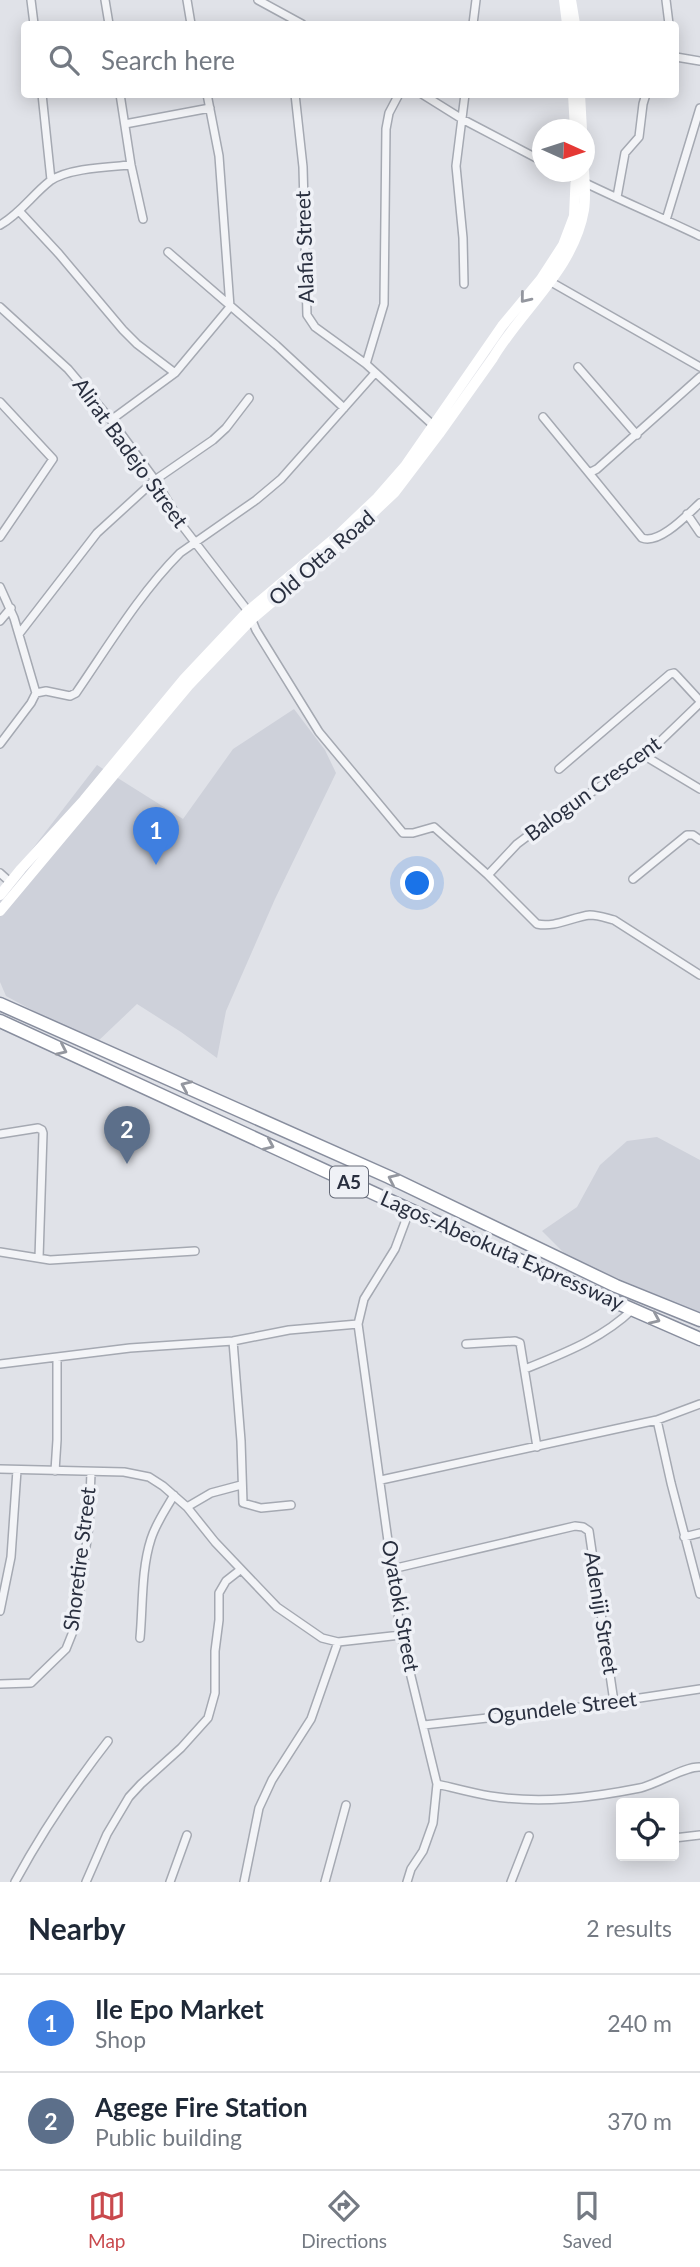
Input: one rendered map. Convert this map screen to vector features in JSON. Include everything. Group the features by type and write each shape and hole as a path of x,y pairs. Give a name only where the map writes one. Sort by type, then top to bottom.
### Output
{"highway":[{"name":"Lagos-Abeokuta Expressway","path":"0,1004 389,1177 616,1286 700,1320"},
{"name":"Lagos-Abeokuta Expressway","path":"0,1021 700,1339"}],"main road":[{"path":"564,0 567,21"},
{"path":"570,0 574,21"},
{"path":"573,98 574,119"},
{"path":"580,98 581,119"},
{"name":"Old Otta Road","path":"0,911 250,615 377,498 405,466 502,326 564,245 574,216 580,182"},
{"name":"Old Otta Road","path":"250,615 335,549 395,492 439,435 505,339 551,282 580,226 586,200 582,182"},
{"path":"0,895 184,680 250,615"}],"street":[{"path":"31,0 34,21"},
{"path":"105,0 108,21"},
{"path":"187,0 190,21"},
{"path":"258,0 296,21"},
{"path":"473,21 476,0"},
{"path":"666,0 669,21"},
{"path":"287,16 288,21"},
{"path":"679,58 700,61"},
{"path":"42,98 51,180"},
{"path":"121,98 143,219"},
{"path":"111,420 175,373 230,307 219,156 208,98"},
{"name":"Alafia Street","path":"295,98 303,167 307,315 315,327 366,364 434,426"},
{"path":"366,364 384,304 386,129 389,113 397,98"},
{"path":"428,98 532,156"},
{"path":"464,284 463,238 456,166 465,98"},
{"path":"617,197 625,153 639,137 645,98"},
{"path":"125,124 210,108"},
{"path":"666,220 700,108"},
{"path":"0,225 20,212 51,180 76,172 131,165"},
{"path":"591,182 700,236"},
{"path":"20,212 136,344 175,373"},
{"path":"168,252 344,408"},
{"path":"551,282 700,368"},
{"name":"Alirat Badejo Street","path":"0,307 68,369 111,420 155,480 184,528 250,615 319,732 403,833 413,834 434,827 488,875"},
{"path":"578,367 637,435"},
{"path":"36,693 46,691 70,696 76,693 153,584 180,553 256,500 281,479 375,373"},
{"path":"589,473 637,435 700,377"},
{"path":"19,634 90,541 155,480 213,440 249,398"},
{"path":"0,402 53,459 0,537"},
{"path":"0,416 6,409"},
{"path":"543,417 642,538 646,540 658,537 700,503"},
{"path":"687,514 700,533"},
{"path":"0,587 11,608 36,693 0,744"},
{"path":"0,621 11,608"},
{"path":"559,769 670,674 674,673 700,702"},
{"name":"Balogun Crescent","path":"488,875 537,829 645,756 700,702"},
{"path":"645,756 700,789"},
{"path":"633,879 687,835 693,835 700,840"},
{"path":"0,873 10,882"},
{"path":"488,875 537,924 547,926 592,915 602,916 614,920 700,975"},
{"path":"0,1134 38,1128 43,1133 39,1258"},
{"path":"0,1364 130,1348 233,1341 289,1330 358,1324 365,1298 395,1249 410,1209"},
{"path":"0,1252 61,1260 195,1251"},
{"path":"525,1368 596,1338 632,1309"},
{"name":"Oyatoki Street","path":"358,1324 401,1635 437,1787 432,1823 423,1851 411,1869 407,1882"},
{"path":"233,1341 243,1503 261,1508 292,1505"},
{"path":"466,1344 519,1342 537,1447"},
{"path":"55,1471 57,1358"},
{"path":"381,1480 657,1420 700,1404"},
{"path":"657,1420 700,1594"},
{"path":"0,1469 133,1473 155,1480 187,1507 259,1591 322,1638 338,1642 401,1635"},
{"path":"0,1611 11,1557 17,1470"},
{"name":"Shoretire Street","path":"0,1684 31,1683 66,1649 70,1640 77,1615 89,1526 90,1472"},
{"path":"187,1507 211,1493 241,1485"},
{"path":"140,1638 150,1542 174,1495"},
{"name":"Adeniji Street","path":"392,1569 583,1527 589,1531 614,1702"},
{"path":"684,1537 700,1533"},
{"path":"86,1882 107,1833 129,1797 181,1748 208,1718 216,1683 219,1593 226,1581 240,1570"},
{"path":"244,1882 259,1808 272,1780 302,1735 315,1709 338,1642"},
{"name":"Ogundele Street","path":"424,1726 700,1689"},
{"path":"15,1882 37,1841 72,1788 108,1741"},
{"path":"437,1787 523,1800 569,1800 655,1784 690,1768 700,1767"},
{"path":"325,1882 345,1805"},
{"path":"170,1882 187,1835"},
{"path":"679,1837 700,1835"},
{"path":"511,1882 528,1836"}],"shaded area":[{"path":"294,709 325,750 336,773 275,899 226,1011 217,1058 137,1004 95,1044 6,996 0,982 0,891 97,765 183,819 233,749"},
{"path":"657,1137 700,1160 700,1313 569,1258 542,1231 577,1207 600,1165 627,1141"}],"place":[{"name":"Ile Epo Market","path":"156,865"},
{"name":"Agege Fire Station","path":"127,1164"}]}
